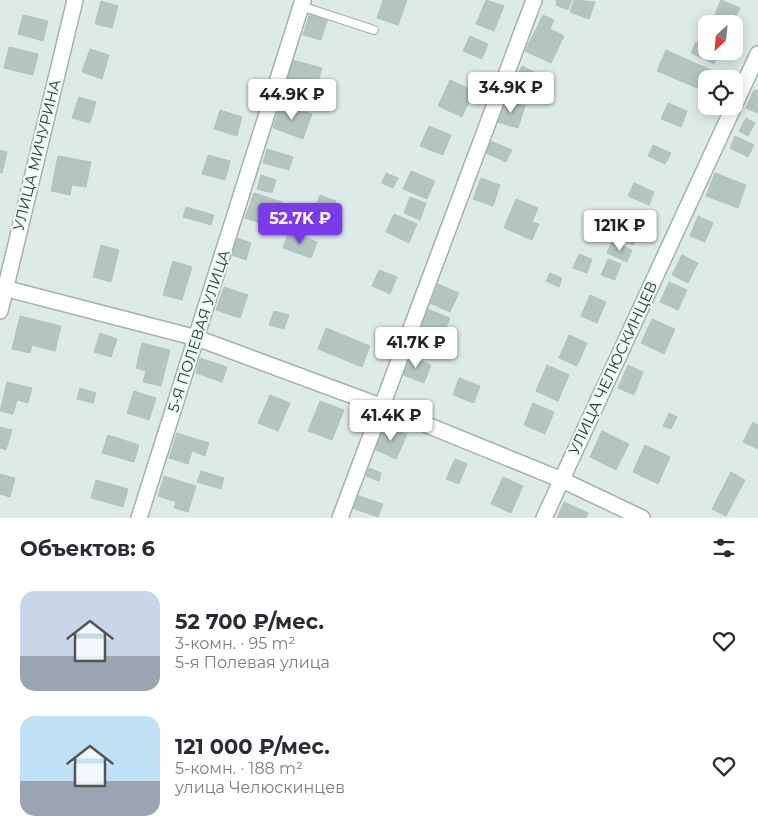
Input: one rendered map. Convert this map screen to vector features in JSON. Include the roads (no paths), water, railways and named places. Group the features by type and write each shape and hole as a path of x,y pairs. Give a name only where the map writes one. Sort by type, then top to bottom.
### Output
{"street":[{"name":"УЛИЦА МИЧУРИНА","path":"0,311 3,288 75,0"},
{"path":"340,518 383,407 532,1"},
{"name":"5-Я ПОЛЕВАЯ УЛИЦА","path":"139,518 302,3"},
{"name":"УЛИЦА ЧЕЛЮСКИНЦЕВ","path":"544,518 758,54"},
{"path":"3,288 197,338 383,407 562,480 642,518"}],"lane":[{"path":"302,3 374,30"}]}
